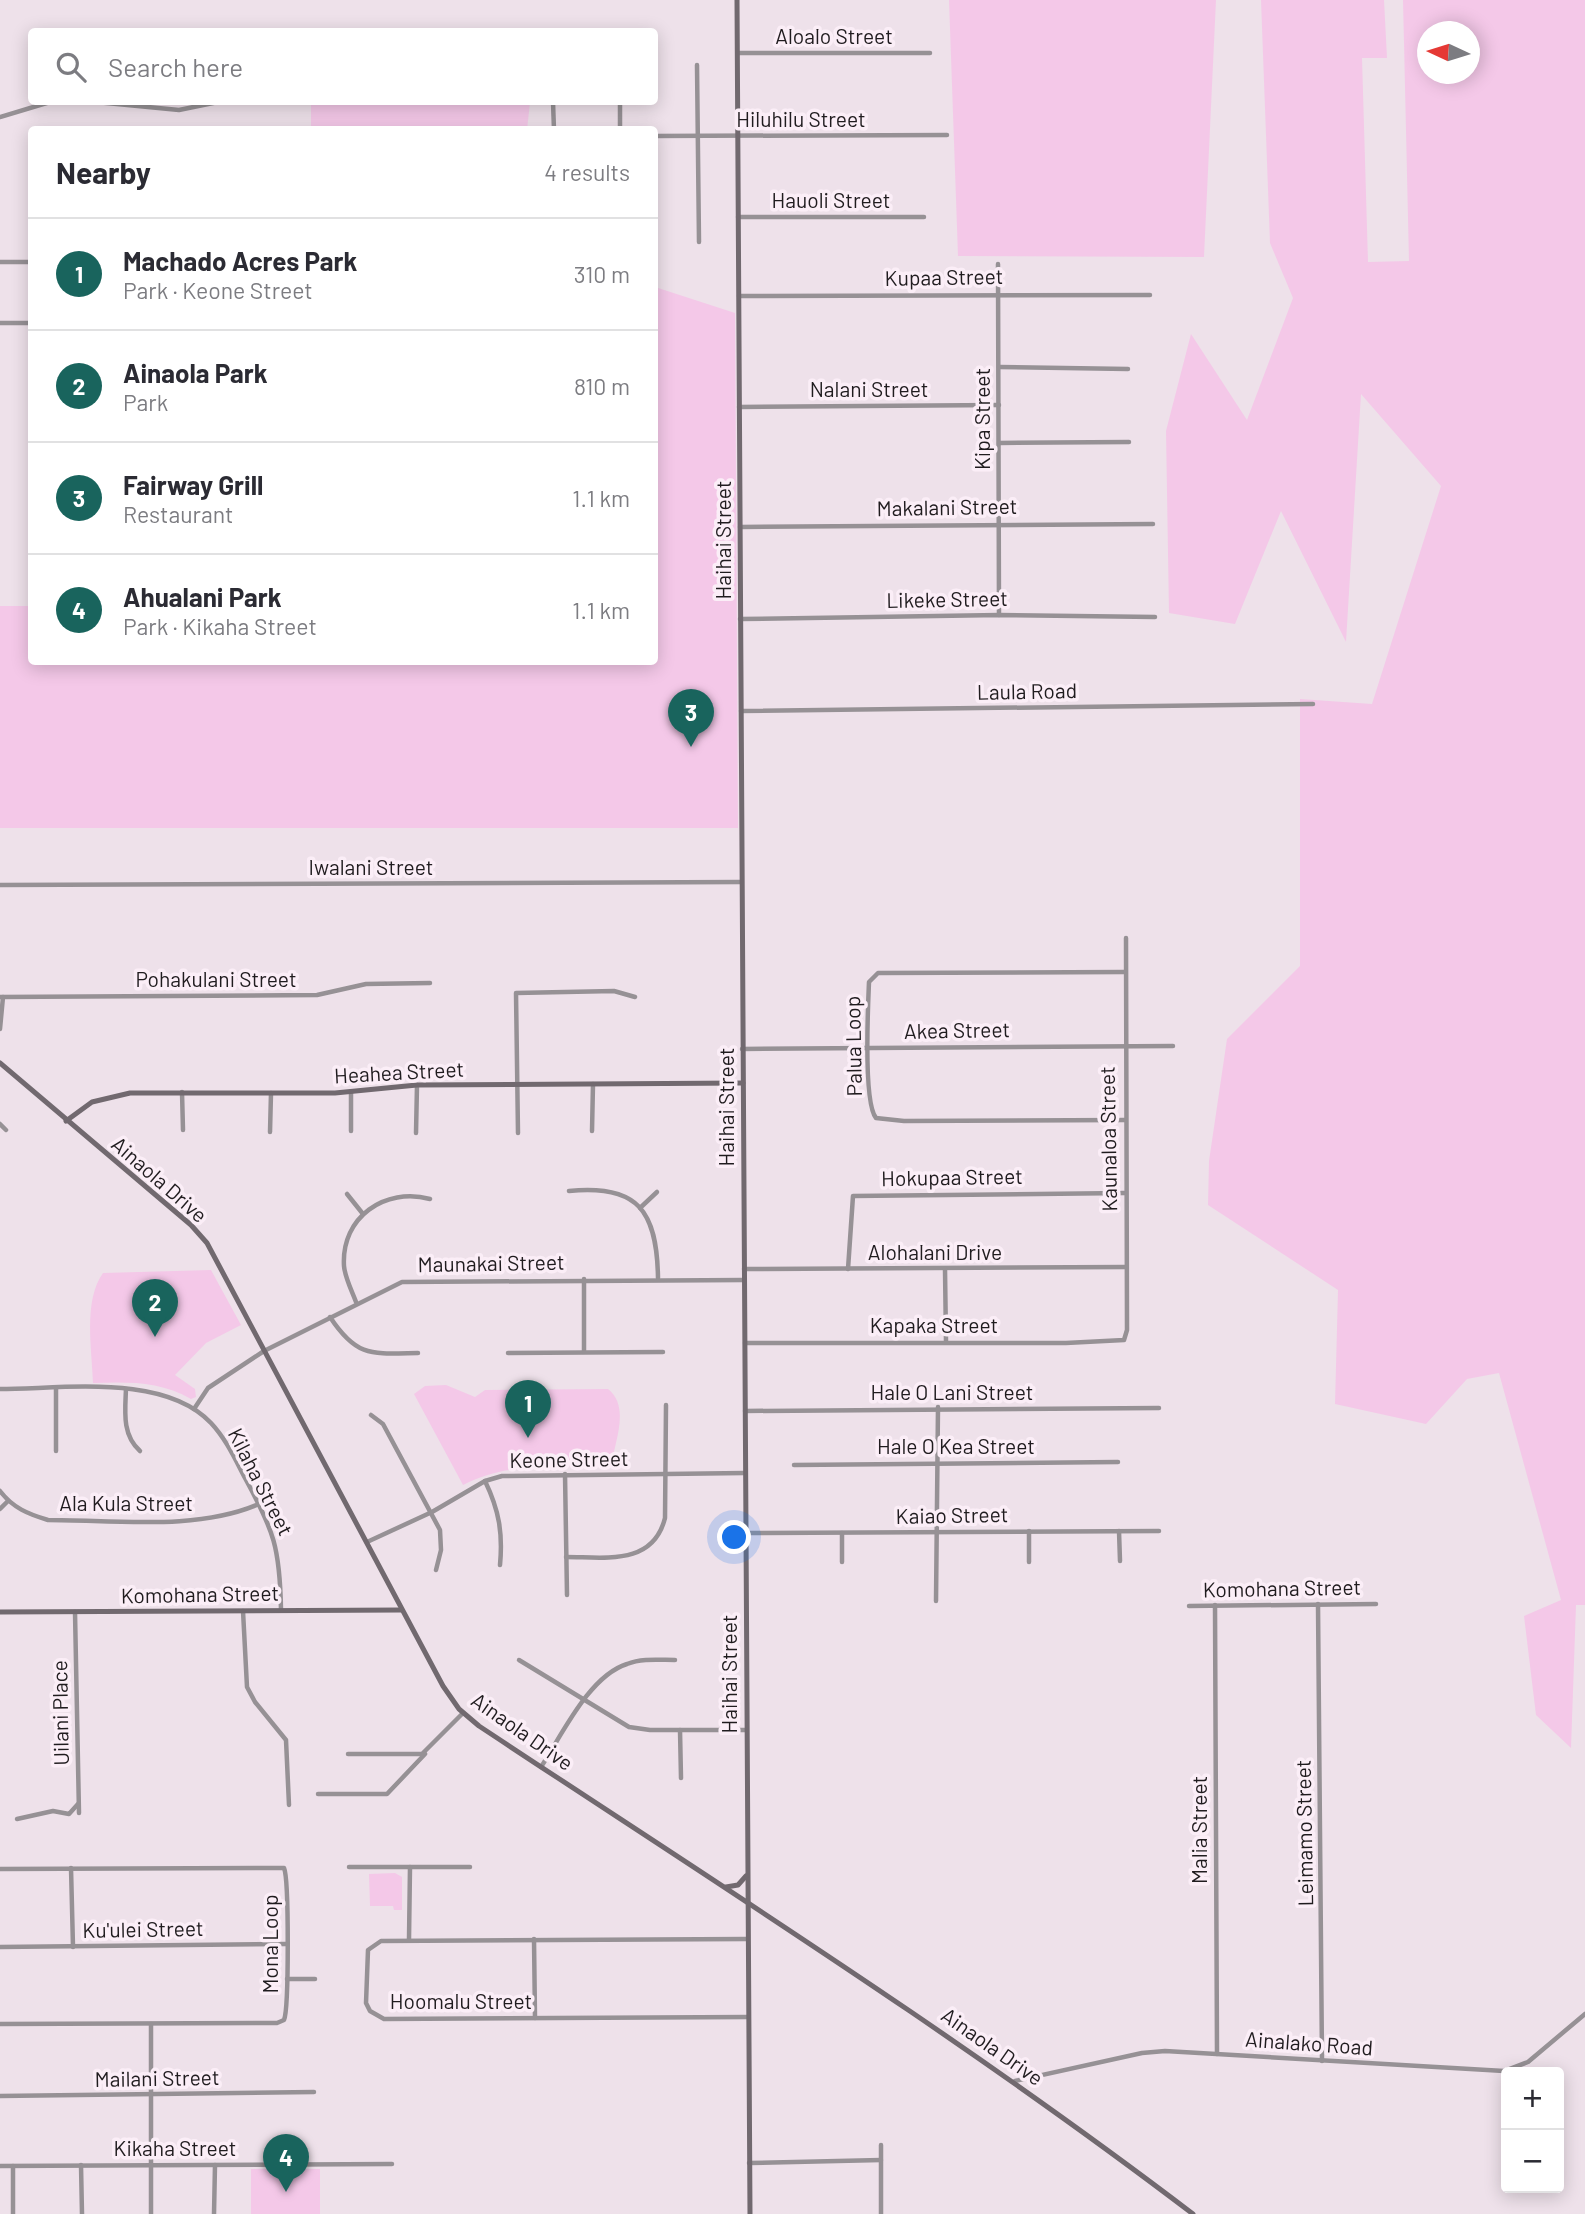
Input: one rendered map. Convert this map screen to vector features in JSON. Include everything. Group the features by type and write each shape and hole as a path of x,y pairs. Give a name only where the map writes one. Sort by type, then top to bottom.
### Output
{"street":[{"name":"Haihai Street","path":"737,0 745,1730 750,2214"},
{"name":"Aloalo Street","path":"738,53 930,53"},
{"path":"697,65 699,242"},
{"path":"0,117 40,105"},
{"path":"127,105 179,110 203,105"},
{"path":"553,105 554,126"},
{"path":"620,105 620,126"},
{"name":"Hiluhilu Street","path":"658,136 947,135"},
{"name":"Hauoli Street","path":"738,218 924,216"},
{"path":"0,262 28,262"},
{"name":"Kipa Street","path":"998,264 999,615"},
{"name":"Kupaa Street","path":"739,296 998,293 1150,295"},
{"path":"0,323 28,323"},
{"path":"999,367 1128,369"},
{"name":"Nalani Street","path":"739,407 999,405"},
{"path":"999,443 1129,442"},
{"name":"Makalani Street","path":"740,527 999,523 1153,524"},
{"name":"Likeke Street","path":"740,620 999,615 1155,617"},
{"name":"Laula Road","path":"741,711 1313,704"},
{"name":"Iwalani Street","path":"0,885 741,882"},
{"name":"Kaunaloa Street","path":"1124,1340 1127,1330 1124,1046 1126,938"},
{"name":"Palua Loop","path":"1124,972 878,973 869,982 869,1102 872,1113 883,1121 1125,1120"},
{"name":"Pohakulani Street","path":"1,997 317,995 366,984 430,983"},
{"path":"518,1133 516,993 614,991 635,997"},
{"path":"0,1028 1,997"},
{"name":"Akea Street","path":"742,1049 1172,1046"},
{"name":"Ainaola Drive","path":"0,1063 191,1225 207,1243 368,1542 401,1610 443,1686 463,1713 1015,2081 1193,2214"},
{"name":"Heahea Street","path":"66,1121 104,1097 182,1092 351,1092 417,1085 743,1083"},
{"path":"592,1131 593,1084"},
{"path":"416,1133 417,1085"},
{"path":"182,1092 183,1129"},
{"path":"351,1092 351,1131"},
{"path":"270,1132 271,1093"},
{"path":"0,1124 6,1130"},
{"path":"569,1191 611,1190 640,1208 656,1239 658,1278"},
{"path":"640,1208 657,1192"},
{"name":"Hokupaa Street","path":"848,1269 853,1196 1125,1193"},
{"path":"347,1194 363,1214"},
{"path":"356,1302 344,1268 345,1253 348,1237 363,1214 372,1206 393,1196 430,1199"},
{"name":"Alohalani Drive","path":"744,1269 1126,1267"},
{"path":"945,1269 946,1341"},
{"path":"584,1279 584,1352"},
{"name":"Maunakai Street","path":"194,1409 208,1388 264,1351 391,1285 415,1280 744,1280"},
{"path":"330,1317 348,1342 365,1352 418,1353"},
{"name":"Kapaka Street","path":"744,1343 1066,1343 1124,1340"},
{"path":"508,1353 663,1352"},
{"name":"Kilaha Street","path":"0,1389 126,1389 158,1392 194,1409 211,1422 225,1441 259,1504 277,1545 281,1609"},
{"path":"56,1389 56,1451"},
{"path":"126,1389 130,1443 140,1451"},
{"path":"566,1557 625,1556 649,1547 663,1527 666,1405"},
{"path":"936,1601 938,1408"},
{"name":"Hale O Lani Street","path":"744,1411 1159,1408"},
{"path":"371,1415 383,1424 432,1511 442,1540 436,1570"},
{"name":"Hale O Kea Street","path":"793,1465 1118,1462"},
{"name":"Keone Street","path":"368,1542 485,1481 521,1474 745,1473"},
{"path":"565,1474 567,1595"},
{"path":"485,1481 497,1507 502,1527 500,1565"},
{"name":"Ala Kula Street","path":"0,1491 8,1502 24,1512 48,1520 206,1520 238,1513 259,1504"},
{"path":"0,1509 8,1502"},
{"path":"1028,1562 1029,1531"},
{"path":"1119,1531 1120,1561"},
{"name":"Kaiao Street","path":"745,1533 1159,1531"},
{"path":"842,1533 842,1562"},
{"name":"Leimamo Street","path":"1318,1604 1322,2061"},
{"name":"Komohana Street","path":"1189,1606 1376,1604"},
{"name":"Malia Street","path":"1215,1605 1217,2054"},
{"name":"Komohana Street","path":"0,1612 401,1610"},
{"path":"243,1611 247,1687 255,1702 286,1740 289,1805"},
{"name":"Uilani Place","path":"75,1612 79,1813"},
{"path":"519,1660 629,1727 745,1730"},
{"path":"541,1767 598,1681 625,1664 640,1660 676,1660"},
{"path":"317,1794 387,1794 463,1713"},
{"path":"680,1730 681,1778"},
{"path":"348,1754 413,1755 427,1752"},
{"path":"17,1819 53,1811 69,1814 79,1804"},
{"path":"349,1867 470,1867"},
{"path":"409,1939 410,1867"},
{"path":"71,1868 73,1947"},
{"name":"Mona Loop","path":"0,1869 284,1868 287,1979 287,2013 284,2020 276,2023 0,2024"},
{"path":"726,1887 738,1885 746,1876"},
{"name":"Hoomalu Street","path":"747,1939 409,1939 376,1942 368,1950 366,2003 376,2017 384,2019 748,2017"},
{"path":"534,1940 535,2018"},
{"name":"Ku'ulei Street","path":"0,1947 286,1944"},
{"path":"287,1979 315,1979"},
{"name":"Ainalako Road","path":"1015,2081 1153,2052 1504,2071 1528,2062 1585,2014"},
{"path":"150,2214 151,2024"},
{"name":"Mailani Street","path":"0,2096 314,2092"},
{"path":"881,2145 881,2214"},
{"path":"749,2163 881,2160"},
{"name":"Kikaha Street","path":"0,2166 392,2164"},
{"path":"81,2165 82,2214"},
{"path":"214,2214 215,2165"},
{"path":"13,2166 13,2214"}],"shaded area":[{"path":"949,0 1216,0 1204,257 958,256"},
{"path":"1261,0 1384,0 1387,58 1362,58 1368,262 1409,261 1403,0 1585,0 1585,1605 1576,1605 1571,1748 1536,1715 1524,1616 1561,1600 1499,1373 1467,1379 1426,1424 1335,1404 1338,1290 1208,1205 1209,1161 1227,1039 1300,966 1300,699 1372,704 1441,486 1361,394 1346,642 1281,511 1235,624 1169,613 1166,431 1191,334 1247,420 1293,298 1270,243"},
{"path":"311,105 530,105 527,126 311,126"},
{"path":"658,288 735,313 738,828 0,828 0,606 28,606 28,665 658,665"},
{"path":"211,1270 241,1325 206,1343 175,1375 195,1389 196,1397 191,1399 168,1389 144,1384 93,1383 91,1311 97,1284 103,1273"},
{"path":"446,1385 475,1397 485,1390 608,1389 619,1405 620,1415 611,1467 554,1466 516,1469 480,1477 463,1485 414,1394 425,1386"},
{"path":"395,1873 402,1877 402,1910 394,1910 393,1906 370,1906 369,1874"},
{"path":"251,2169 320,2169 320,2214 251,2214"}],"place":[{"name":"Fairway Grill","path":"691,747"},
{"name":"Ainaola Park","path":"155,1337"},
{"name":"Machado Acres Park","path":"528,1438"},
{"name":"Ahualani Park","path":"286,2192"}]}
